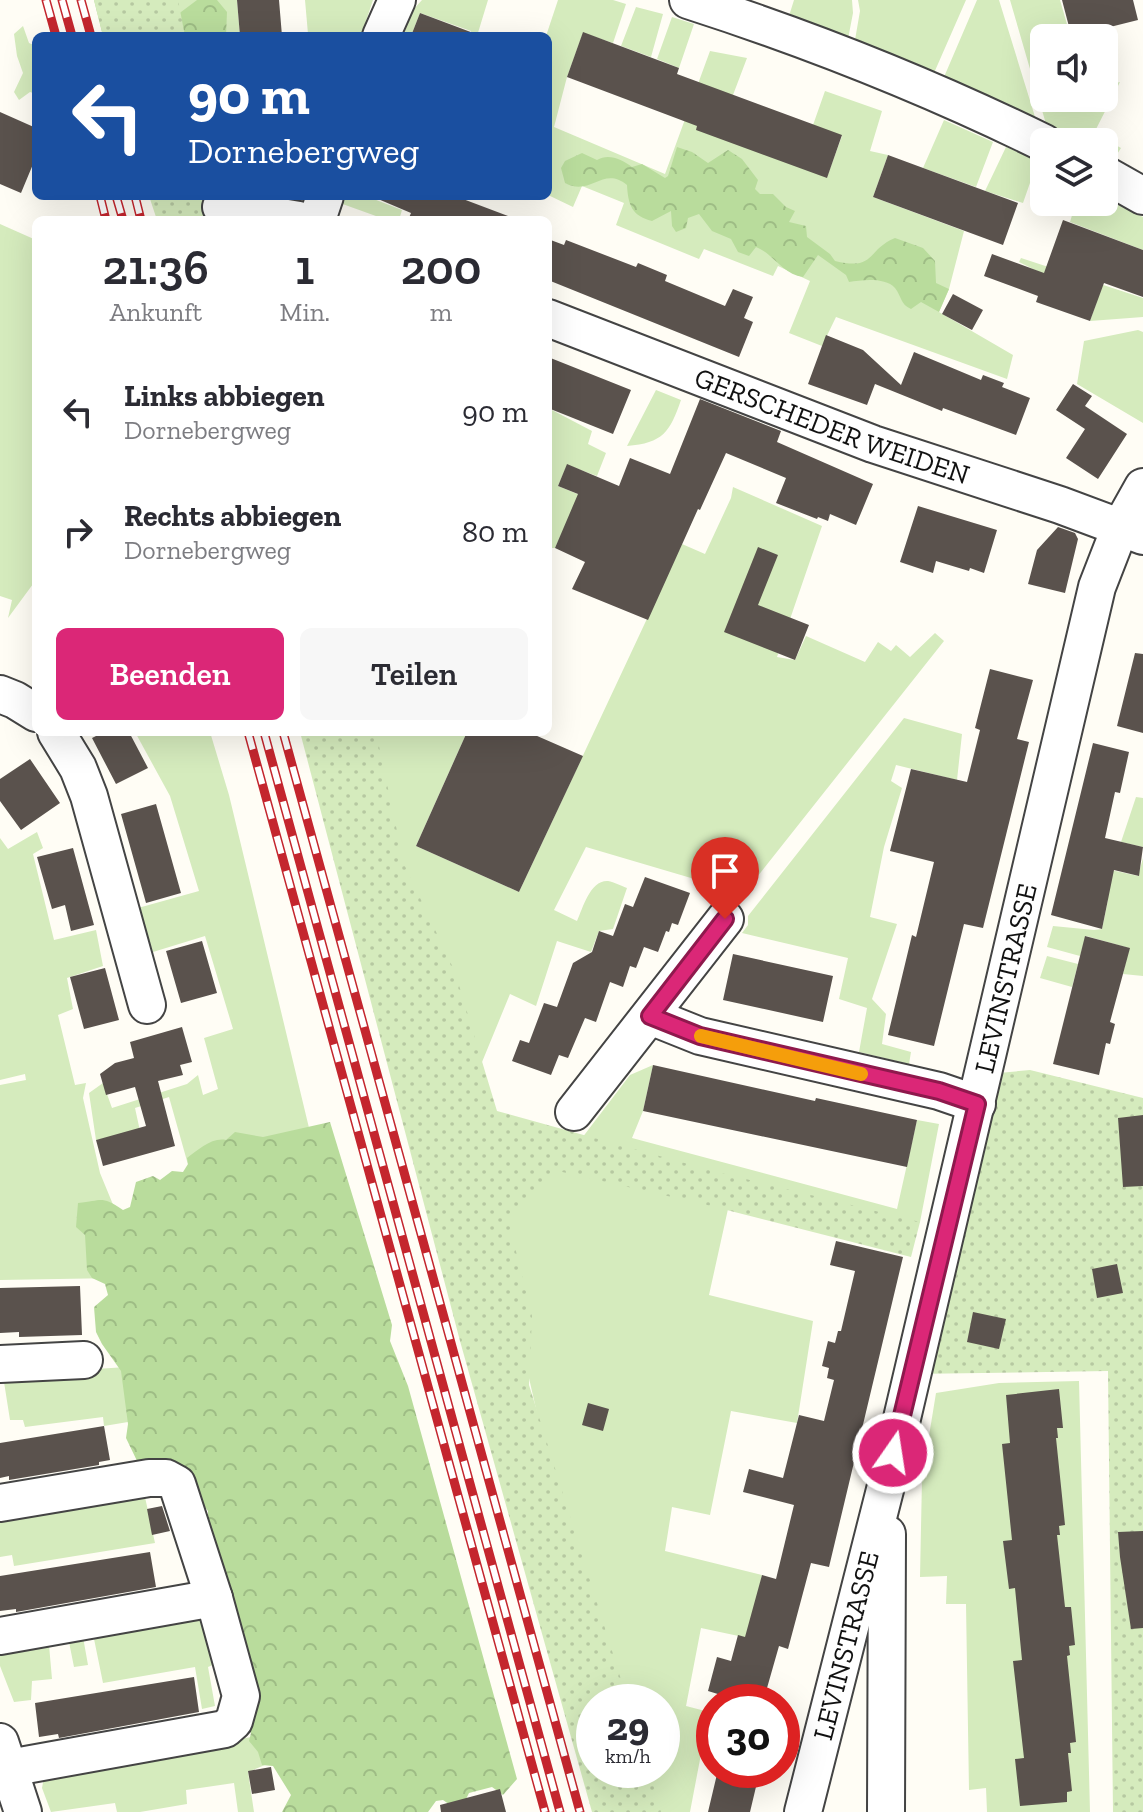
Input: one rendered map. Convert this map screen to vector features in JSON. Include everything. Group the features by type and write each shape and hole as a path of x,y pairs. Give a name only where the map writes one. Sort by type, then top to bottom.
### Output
{"street":[{"path":"383,32 397,0"},
{"path":"688,0 875,69 1030,137"},
{"path":"1118,182 1143,196"},
{"path":"221,207 275,216"},
{"name":"GERSCHEDER WEIDEN","path":"552,320 873,444 1060,505 1132,532"},
{"name":"LEVINSTRASSE","path":"803,1812 888,1478 1097,587 1132,532 1143,487"},
{"path":"0,694 32,711"},
{"path":"58,736 78,768 89,796 147,1005"},
{"path":"574,1112 725,919"},
{"path":"650,1016 700,1036 939,1091 977,1104"},
{"path":"0,1364 84,1360"},
{"path":"0,1503 130,1480 166,1478 177,1484 214,1598 241,1696 234,1721 225,1729 4,1755 23,1812"},
{"name":"LEVINSTRASSE","path":"886,1812 888,1478"},
{"path":"0,1636 214,1598"}],"green space":[{"path":"94,0 173,18 197,0 217,0 227,12 226,32 102,32"},
{"path":"94,0 178,0 184,32 102,32"},
{"path":"170,0 237,0 240,32 175,32"},
{"path":"305,0 373,0 362,32 308,32"},
{"path":"422,0 488,0 478,32 420,13 413,32 405,32 413,10"},
{"path":"558,0 613,0 626,4 613,43 583,33 554,127 665,174 710,51 747,58 733,95 827,177 842,136 813,125 825,91 882,111 870,151 888,155 873,197 964,231 949,289 939,312 1013,355 1007,379 836,317 822,346 789,333 810,281 778,266 773,276 704,249 699,259 616,225 624,203 582,186 573,207 552,197 552,32 547,32"},
{"path":"794,0 852,0 848,39 789,16"},
{"path":"858,0 966,0 934,73 855,40 860,11"},
{"path":"977,0 999,0 1030,101 1030,112 1034,112 1036,120 944,77"},
{"path":"1010,0 1060,0 1067,24 1030,24 1030,69"},
{"path":"636,7 663,14 651,57 621,46"},
{"path":"672,17 694,24 679,68 657,59"},
{"path":"23,26 32,44 32,93 19,100 14,92 23,73 14,34"},
{"path":"1043,112 1105,112 1097,128 1054,128 1046,124"},
{"path":"944,120 993,142 976,187 923,168"},
{"path":"677,147 692,152 708,163 728,150 742,159 758,180 755,189 760,194 773,194 795,211 789,222 806,226 807,237 835,261 864,261 895,238 923,248 935,261 936,283 949,289 939,312 921,302 911,309 907,307 895,288 885,282 849,282 846,275 818,255 803,277 789,272 756,247 749,256 738,252 731,239 712,231 699,214 688,218 686,228 676,232 672,226 671,211 652,221 636,213 630,204 627,185 619,180 611,178 574,186 565,183 561,168 565,161 582,153 597,160 615,158 632,167 642,164 665,178"},
{"path":"1006,147 1030,157 1030,183 1023,203 985,191"},
{"path":"150,200 216,200 222,216 156,216"},
{"path":"376,200 402,210 400,216 376,216 337,202"},
{"path":"1118,205 1143,217 1143,250 1070,222 1072,216 1118,216"},
{"path":"0,224 32,238 32,585 8,618 12,600 0,596"},
{"path":"1021,258 1143,298 1143,317 1090,321 1097,301 1019,262"},
{"path":"1138,330 1143,332 1143,423 1077,384 1084,341"},
{"path":"656,390 681,400 669,428 657,439 627,446"},
{"path":"552,410 592,431 588,444 606,453 597,476 567,465 558,486 580,495 555,548 552,548"},
{"path":"733,487 822,526 777,657 795,660 806,636 865,662 878,642 891,651 896,645 910,657 935,633 944,641 738,901 691,878 586,847 554,910 577,921 596,885 608,881 627,888 613,929 599,931 591,952 557,941 536,1006 510,994 480,1067 499,1146 357,736 465,736 416,846 519,892 682,544 705,554"},
{"path":"904,718 962,734 957,780 896,765 891,781 902,788 884,847 870,917 897,924 872,999 886,1014 882,1044 911,1052 909,1064 859,1052 867,1008 839,999 848,958 742,933 748,925 748,916"},
{"path":"137,736 211,736 229,795 316,1157 196,1193 169,1097 135,1108 140,1131 96,1140 89,1093 103,1083 112,1108 187,1084 198,1075 203,1095 218,1089 204,1038 233,1029 205,936 153,952 138,908 199,891 170,796"},
{"path":"301,736 377,736 404,864 455,972 497,1111 717,1172 920,1222 911,1257 558,1171 509,1223 532,1316 529,1385 622,1684 576,1684 576,1755 460,1341"},
{"path":"1136,797 1143,798 1143,847 1121,842"},
{"path":"37,832 43,848 33,854 54,940 96,930 103,966 67,978 73,1009 58,1015 75,1085 86,1083 83,1098 100,1173 121,1224 116,1278 0,1280 0,1085 26,1080 25,1074 0,1080 0,838 8,849"},
{"path":"1143,858 1143,976 1123,974 1129,948 1086,936 1080,956 1047,947 1053,926 1102,929 1108,900 1090,895 1098,867 1138,876"},
{"path":"1047,956 1078,964 1072,987 1040,978"},
{"path":"653,1065 643,1111 632,1138 897,1209 917,1120 939,1124 920,1222 901,1244 730,1200 709,1295 813,1321 797,1423 731,1411 710,1515 672,1507 665,1551 762,1575 748,1638 701,1628 686,1706 696,1709 696,1780 690,1812 653,1812 642,1788 680,1788 680,1684 607,1684 547,1457 495,1229 582,1138 630,1075"},
{"path":"1030,1070 1143,1098 1143,1812 1113,1812 1108,1371 912,1374 988,1074"},
{"path":"330,1122 392,1325 390,1341 408,1386 517,1779 503,1795 492,1787 469,1793 466,1799 453,1807 443,1800 436,1801 428,1812 282,1812 291,1795 273,1766 262,1765 258,1752 249,1741 251,1733 243,1723 213,1556 217,1544 208,1531 208,1511 197,1497 183,1465 139,1465 126,1438 128,1424 121,1371 96,1332 94,1307 108,1295 105,1284 92,1278 87,1270 85,1235 76,1227 78,1203 101,1200 123,1210 130,1207 136,1182 153,1176 160,1180 172,1171 183,1172 188,1164 187,1158 205,1145 226,1140 235,1132 263,1137"},
{"path":"143,1366 158,1417 104,1426 103,1417 25,1427 23,1420 10,1420 4,1382 0,1382 0,1375"},
{"path":"1079,1381 1090,1812 987,1812 986,1788 969,1790 966,1604 946,1604 947,1576 920,1577 922,1479 936,1393 999,1383"},
{"path":"143,1488 155,1543 14,1566 12,1555 0,1557 0,1513"},
{"path":"193,1614 209,1626 222,1661 208,1667 215,1706 202,1709 195,1667 103,1683 93,1634 83,1637 88,1665 74,1667 69,1642 49,1645 52,1679 32,1681 31,1700 14,1702 0,1666 0,1651 6,1645"},
{"path":"257,1736 277,1760 248,1772 254,1812 238,1812 234,1783 186,1790 187,1804 140,1812 117,1812 115,1803 51,1812 42,1788 44,1777 53,1770"},
{"path":"585,1788 655,1788 661,1812 592,1812"}],"building":[{"path":"237,0 279,0 282,32 240,32"},
{"path":"1062,0 1133,0 1138,20 1118,25 1068,24"},
{"path":"420,13 471,32 413,32"},
{"path":"583,32 679,68 677,74 842,135 827,178 696,130 697,126 567,77"},
{"path":"0,112 32,126 32,167 21,193 0,184"},
{"path":"888,155 1018,203 1003,245 873,197"},
{"path":"380,200 466,200 508,216 410,216 411,213"},
{"path":"1063,220 1143,250 1143,297 1104,283 1090,321 1036,302 1038,296 984,276 992,254 1044,273"},
{"path":"552,240 564,245 566,240 636,267 638,263 667,275 665,281 725,306 733,289 753,297 744,318 753,322 739,357 552,282"},
{"path":"953,294 983,310 972,330 942,314"},
{"path":"826,335 863,350 901,385 914,352 981,380 983,375 1004,383 1002,387 1030,398 1016,435 943,408 942,411 875,384 867,405 808,384"},
{"path":"552,359 631,390 613,434 552,410"},
{"path":"1073,384 1092,396 1085,406 1127,434 1098,479 1066,458 1085,429 1056,410"},
{"path":"700,399 781,431 777,442 873,484 856,525 830,514 828,521 817,519 776,503 786,478 726,453 648,620 572,589 585,562 555,548 578,494 558,486 567,464 619,486 630,458 670,474"},
{"path":"918,506 997,530 984,573 936,561 933,573 900,562"},
{"path":"1058,527 1075,533 1078,539 1065,593 1028,584 1037,550"},
{"path":"758,547 778,555 758,605 809,625 795,660 724,632"},
{"path":"1135,653 1143,654 1143,733 1117,726"},
{"path":"990,669 1033,680 1017,739 1029,742 983,928 964,924 934,1046 888,1035 912,935 916,937 934,862 890,851 911,769 967,782 980,730 975,728"},
{"path":"131,736 148,768 116,784 92,738"},
{"path":"465,736 537,736 583,756 519,892 416,846"},
{"path":"1093,743 1129,752 1120,793 1115,792 1105,838 1143,847 1139,876 1114,870 1102,929 1051,915"},
{"path":"30,759 60,803 21,830 0,801 0,779"},
{"path":"156,804 181,893 146,903 121,814"},
{"path":"73,848 94,925 71,931 65,905 52,909 37,857"},
{"path":"645,877 690,893 678,925 672,923 669,932 666,931 658,952 644,947 636,968 630,966 623,987 610,982 596,1022 585,1018 568,1058 559,1055 551,1075 512,1061 520,1040 529,1043 544,1003 557,1007 573,963 592,952 599,931 613,936 625,904 633,907"},
{"path":"1085,936 1130,948 1110,1022 1115,1024 1110,1044 1106,1043 1099,1075 1053,1064"},
{"path":"202,941 217,993 181,1003 166,951"},
{"path":"733,954 833,976 823,1022 723,1000"},
{"path":"105,968 119,1020 84,1029 70,977"},
{"path":"182,1027 192,1062 180,1065 183,1075 158,1081 175,1146 103,1166 96,1140 146,1126 135,1087 106,1095 100,1074 115,1063 134,1058 130,1042"},
{"path":"653,1065 917,1120 907,1167 643,1111"},
{"path":"1143,1115 1143,1186 1123,1187 1118,1118"},
{"path":"836,1241 903,1257 829,1567 811,1563 788,1649 779,1646 768,1684 710,1684 717,1657 731,1661 738,1635 745,1637 762,1575 776,1579 794,1505 743,1492 749,1469 783,1478 799,1415 824,1421 834,1380 827,1378 829,1368 822,1366 828,1341 835,1343 838,1331 841,1331 855,1271 830,1265"},
{"path":"1117,1264 1123,1293 1097,1298 1092,1269"},
{"path":"80,1286 82,1335 19,1337 19,1332 0,1333 0,1288"},
{"path":"973,1312 1006,1319 999,1349 967,1342"},
{"path":"1059,1389 1063,1428 1057,1428 1056,1438 1065,1525 1059,1526 1060,1535 1057,1535 1065,1607 1071,1607 1075,1645 1069,1646 1070,1655 1067,1656 1076,1742 1070,1743 1071,1753 1068,1753 1072,1791 1067,1792 1067,1802 1020,1806 1015,1759 1024,1758 1013,1661 1022,1660 1015,1588 1009,1589 1003,1541 1012,1540 1002,1444 1010,1443 1006,1395"},
{"path":"588,1403 609,1409 603,1431 582,1425"},
{"path":"104,1426 110,1460 99,1462 99,1465 9,1480 9,1476 0,1478 0,1443"},
{"path":"162,1506 170,1531 152,1535 147,1509"},
{"path":"1143,1531 1143,1628 1131,1629 1118,1532"},
{"path":"150,1552 156,1587 16,1612 16,1609 0,1611 0,1576"},
{"path":"194,1677 199,1712 59,1738 58,1734 39,1737 35,1703"},
{"path":"271,1767 275,1790 252,1794 248,1771"},
{"path":"714,1788 756,1788 750,1812 708,1812"},
{"path":"500,1789 506,1812 441,1812 440,1805"}],"railway":[{"path":"46,0 55,32"},
{"path":"62,0 71,32"},
{"path":"81,0 90,32"},
{"path":"101,200 105,216"},
{"path":"117,200 122,216"},
{"path":"136,200 140,216"},
{"path":"249,736 545,1812"},
{"path":"265,736 560,1812"},
{"path":"284,736 580,1812"}],"slow traffic":[{"path":"701,1036 861,1074"}],"route":[{"path":"725,919 650,1016 700,1036 939,1091 977,1104 893,1453"}]}
